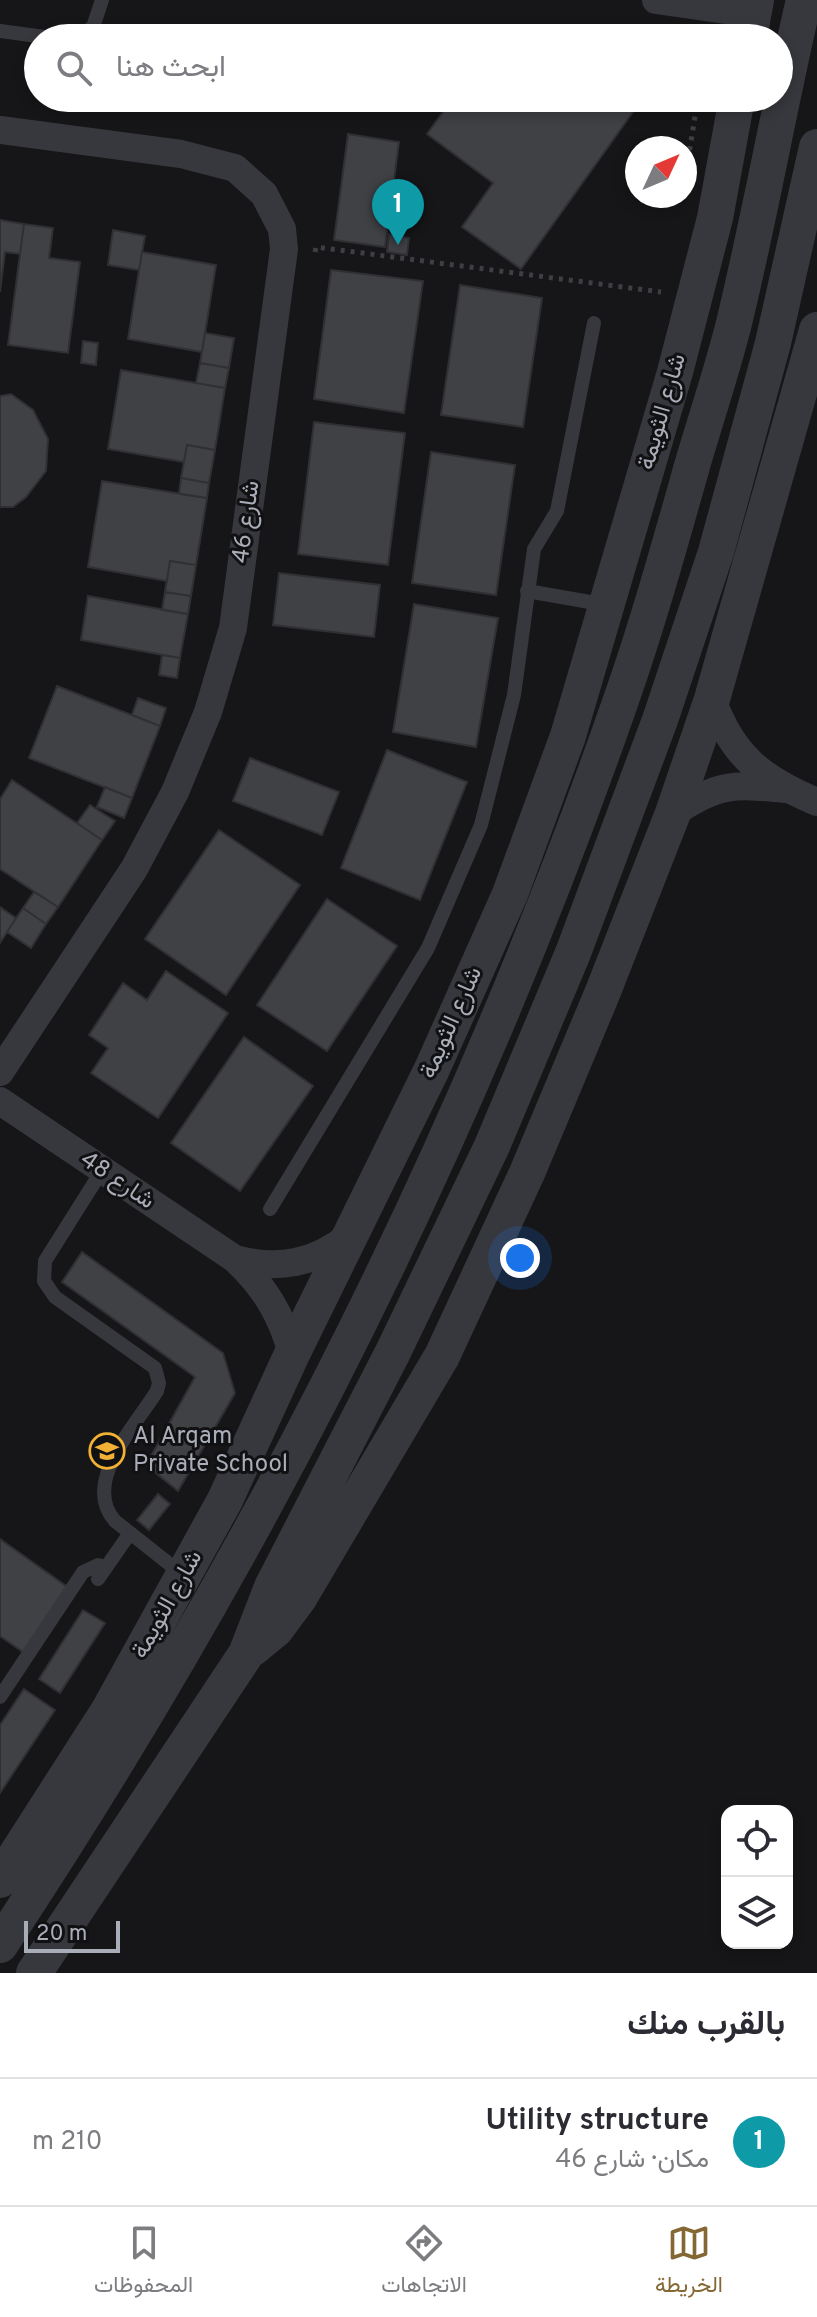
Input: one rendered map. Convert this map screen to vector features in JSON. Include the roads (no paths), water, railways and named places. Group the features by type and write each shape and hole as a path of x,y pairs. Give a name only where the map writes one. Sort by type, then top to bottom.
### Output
{"street":[{"path":"656,0 753,17"},
{"name":"شارع الثويمة","path":"793,51 804,0"},
{"name":"شارع الثويمة","path":"0,1880 109,1710 225,1500 292,1354 432,1069 510,894 568,736 688,324 715,218 734,112"},
{"name":"شارع الثويمة","path":"0,1945 121,1758 202,1622 355,1332 451,1131 524,960 622,697 734,325 780,112"},
{"name":"شارع 46","path":"0,130 181,154 235,168 264,194 275,211 282,229 283,268 233,628 208,712 175,792 134,869 0,1072"},
{"path":"34,1973 246,1654 272,1587 393,1352 492,1146 538,1036 660,720 716,552 773,343 817,147"},
{"path":"715,218 738,252 759,266 784,269 817,254"},
{"path":"246,1654 276,1629 299,1598 442,1356 527,1173 673,813 712,699 814,341 788,316 761,298 730,297 688,324"},
{"path":"712,699 734,747 786,789 817,802"},
{"path":"673,813 704,793 724,786 786,789"},
{"name":"شارع 48","path":"0,1101 101,1172 235,1259 266,1292 286,1332 292,1354"},
{"name":"شارع 48","path":"235,1259 276,1266 297,1263 336,1247 352,1234"}],"lane":[{"path":"94,24 102,0"},
{"path":"0,31 24,34"},
{"path":"270,1209 406,988 465,867 505,739 534,549 557,511 594,323"},
{"path":"527,591 607,606"},
{"path":"101,1172 45,1261 44,1281 55,1297 150,1363 159,1375 157,1391 102,1481 101,1492 107,1513 185,1577"},
{"path":"0,1697 83,1572 98,1565 102,1573 130,1533"}],"place":[{"name":"Utility structure","path":"398,245"},
{"name":"Al Arqam Private School","path":"107,1451"}]}
